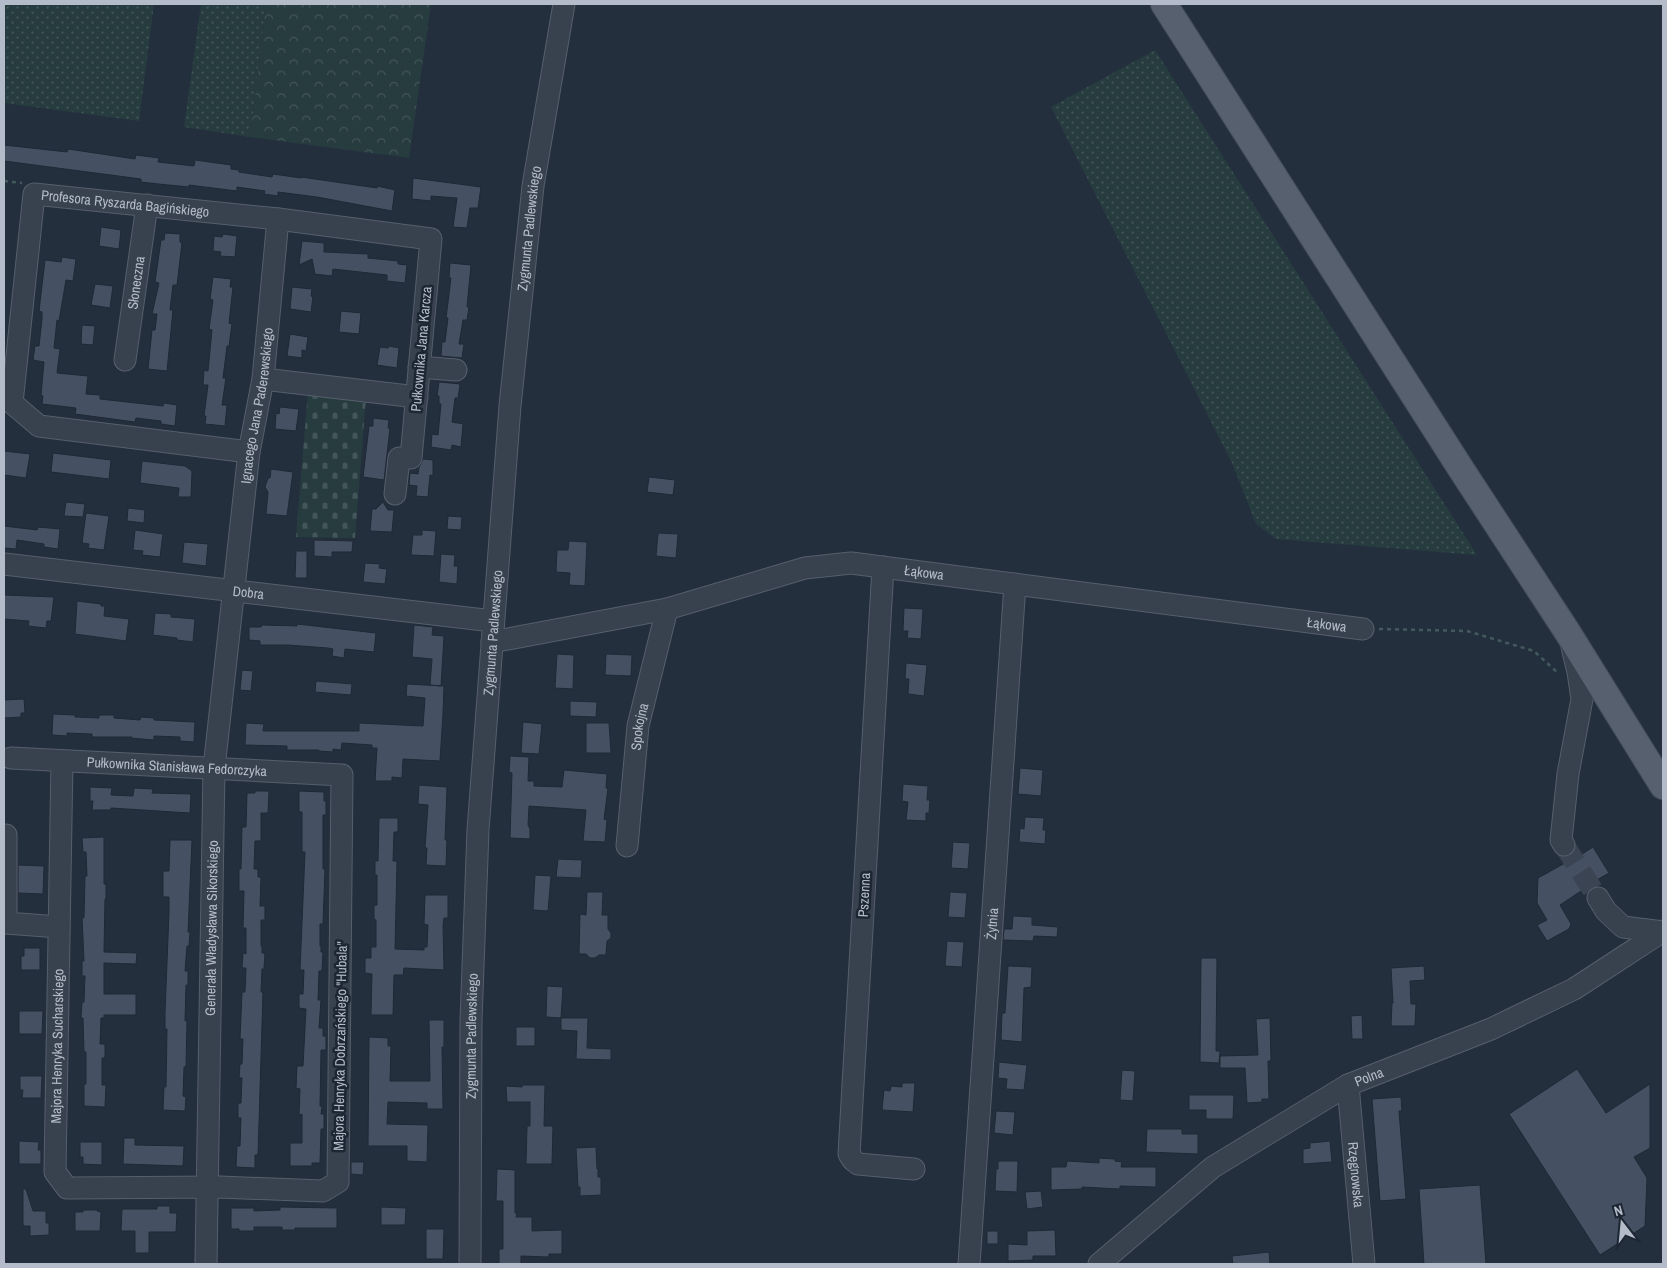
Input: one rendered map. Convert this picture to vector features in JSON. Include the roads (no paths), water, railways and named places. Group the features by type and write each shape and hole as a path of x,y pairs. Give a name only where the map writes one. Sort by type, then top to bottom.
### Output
{"main road":[{"path":"1164,4 1568,633 1663,786"}],"street":[{"name":"Zygmunta Padlewskiego","path":"470,1264 471,1021 478,830 510,406 533,186 564,4"},
{"name":"Profesora Ryszarda Bagińskiego","path":"249,452 39,426 12,403 34,194 278,219 431,239"},
{"name":"Słoneczna","path":"124,360 148,205"},
{"name":"Ignacego Jana Paderewskiego","path":"234,591 249,452 263,379 278,219"},
{"name":"Pułkownika Jana Karcza","path":"394,494 399,458 411,458 431,239"},
{"path":"419,367 456,370"},
{"path":"263,379 416,397"},
{"name":"Łąkowa","path":"493,631 667,609 805,568 851,563 1363,629"},
{"name":"Dobra","path":"4,564 234,591 493,631"},
{"name":"Pszenna","path":"883,567 849,1154 858,1164 914,1169"},
{"name":"Żytnia","path":"969,1264 1015,584"},
{"name":"Generała Władysława Sikorskiego","path":"206,1264 214,768 234,591"},
{"name":"Spokojna","path":"627,846 638,726 667,609"},
{"path":"1564,845 1561,840 1568,774 1582,699 1578,672 1568,633"},
{"name":"Pułkownika Stanisława Fedorczyka","path":"11,758 342,775"},
{"name":"Majora Henryka Sucharskiego","path":"62,761 55,1172 67,1188 206,1187"},
{"name":"Majora Henryka Dobrzańskiego \"Hubala\"","path":"206,1187 323,1191 338,1182 342,775"},
{"path":"6,835 6,923 59,927"},
{"path":"1598,898 1606,911 1623,927 1663,931"},
{"name":"Polna","path":"1099,1264 1213,1167 1348,1085 1491,1029 1574,989 1663,931"},
{"name":"Rzęgnowska","path":"1348,1085 1364,1264"}],"tunnel":[{"path":"1564,845 1598,898"}]}
